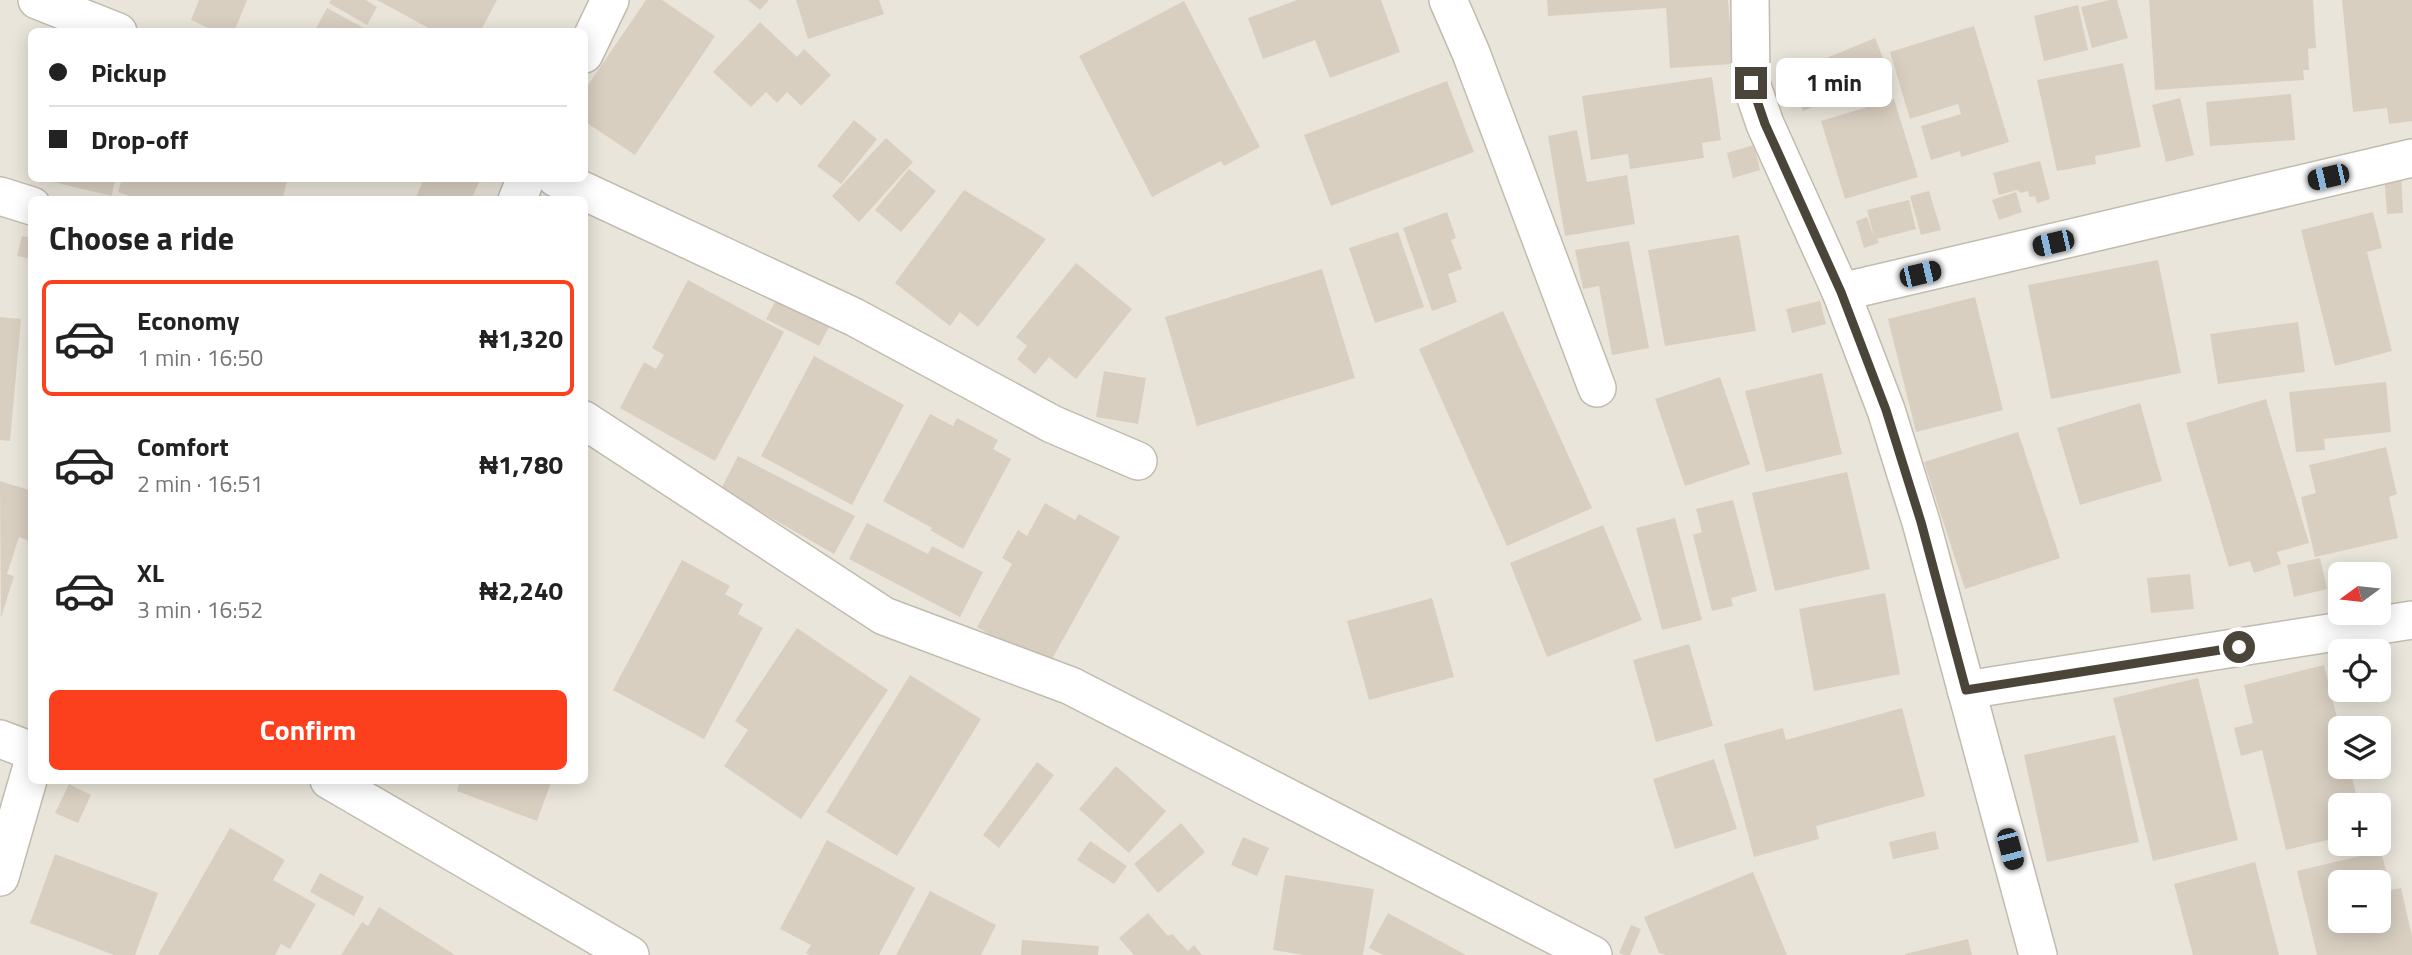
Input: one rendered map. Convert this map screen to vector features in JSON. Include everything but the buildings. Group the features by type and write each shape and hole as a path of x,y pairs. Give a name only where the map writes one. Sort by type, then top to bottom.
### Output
{"street":[{"path":"37,0 108,28"},
{"path":"588,46 610,0"},
{"path":"1448,0 1471,53 1597,388"},
{"path":"1749,0 1751,83 1765,124 1841,292 1886,410 1921,522 2038,955"},
{"path":"1841,292 2412,158"},
{"path":"564,182 854,317 1052,424 1138,461"},
{"path":"0,196 28,205"},
{"path":"588,423 884,616 1071,686 1593,955"},
{"path":"1966,690 2412,620"},
{"path":"0,739 28,750"},
{"path":"0,877 28,780"},
{"path":"336,784 630,955"}],"shaded area":[{"path":"0,0 2412,0 2412,955 0,955"}],"route":[{"path":"1751,83 1765,124 1841,292 1886,410 1921,522 1966,690 2239,647"}]}
